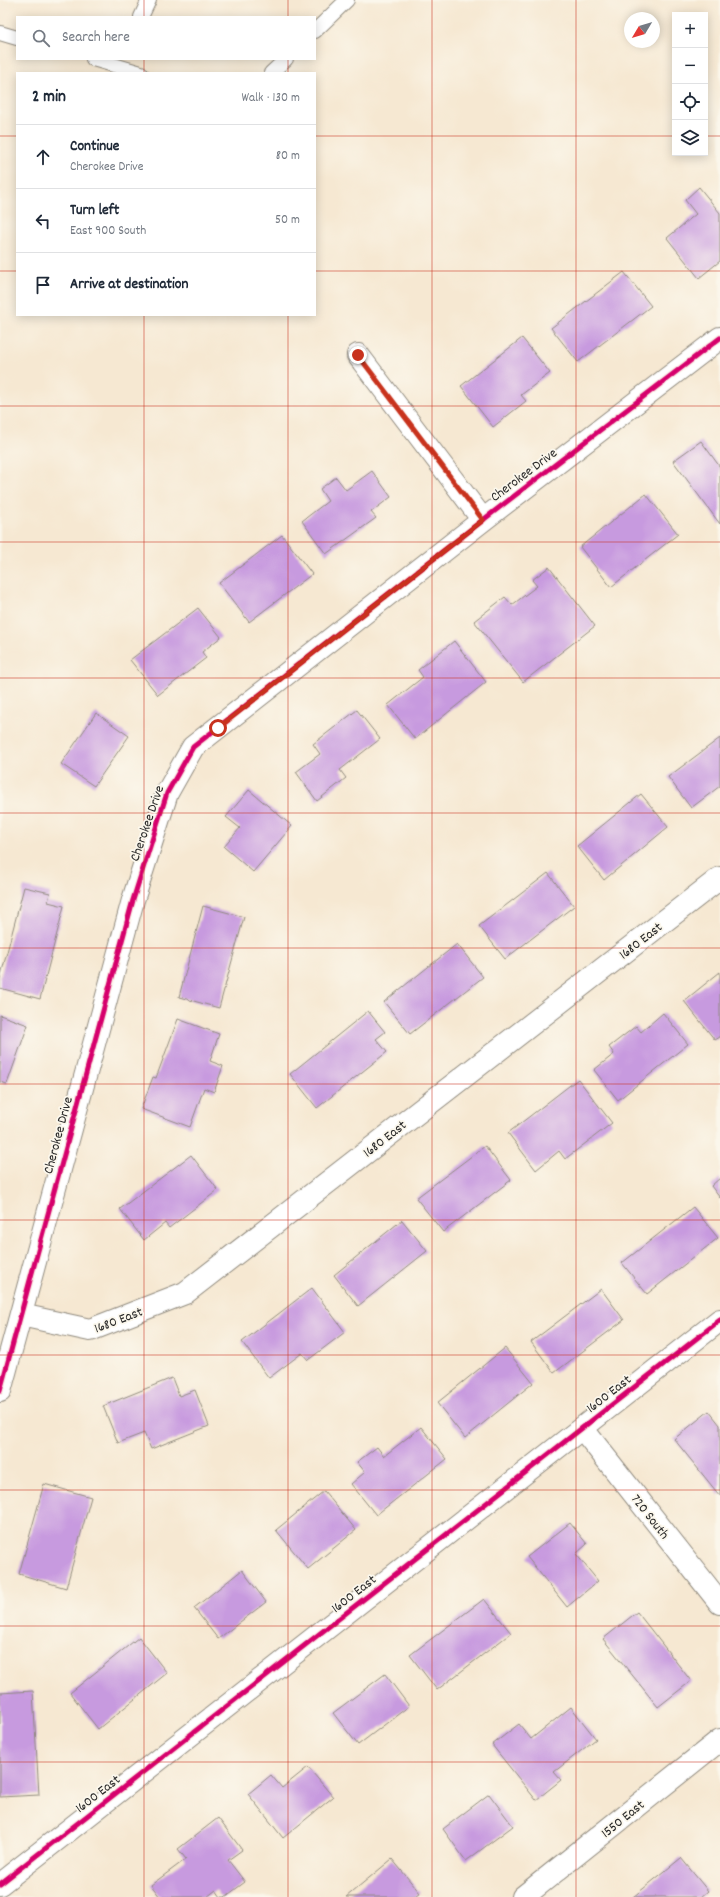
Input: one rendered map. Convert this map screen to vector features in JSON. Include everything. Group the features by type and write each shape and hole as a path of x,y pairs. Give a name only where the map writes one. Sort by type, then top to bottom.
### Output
{"street":[{"name":"Cherokee Drive","path":"0,1391 133,900 167,793 193,747 483,520 720,338"},
{"path":"358,355 483,520"},
{"name":"1680 East","path":"21,1315 90,1330 184,1292 720,878"},
{"name":"1600 East","path":"0,1884 720,1320"},
{"name":"720 South","path":"582,1428 720,1603"},
{"name":"1550 East","path":"523,1897 720,1740"}],"lane":[{"path":"142,16 149,0"},
{"path":"316,30 347,0"},
{"path":"0,33 16,38"},
{"path":"97,60 137,72"},
{"path":"272,72 285,60"}],"building":[{"path":"699,187 720,213 720,261 699,278 667,238 696,214 685,200"},
{"path":"624,272 651,306 578,362 551,328"},
{"path":"522,338 550,373 521,395 526,401 493,427 461,386"},
{"path":"701,441 720,467 720,524 673,461"},
{"path":"372,471 391,497 371,512 376,518 326,554 302,521 328,501 320,489 336,477 346,490"},
{"path":"646,494 678,534 611,587 580,547"},
{"path":"282,535 312,574 249,622 219,583"},
{"path":"549,567 595,626 523,682 474,621 505,597 512,605 537,586 532,580"},
{"path":"198,608 221,637 202,652 206,658 158,695 130,660"},
{"path":"454,641 486,682 415,739 388,705 423,677 418,670"},
{"path":"357,710 380,739 340,770 346,778 317,801 296,772 320,754 313,744"},
{"path":"96,713 129,736 94,786 61,764"},
{"path":"720,738 720,786 691,808 668,777"},
{"path":"249,790 292,826 253,872 224,847 240,828 226,817"},
{"path":"641,794 668,827 604,880 577,846"},
{"path":"548,873 574,906 505,959 479,926"},
{"path":"24,887 50,893 48,902 64,906 40,999 0,988 0,979"},
{"path":"203,906 244,917 219,1008 179,997"},
{"path":"457,944 483,977 410,1034 384,1002"},
{"path":"720,972 720,1037 715,1040 684,1001"},
{"path":"368,1011 385,1032 376,1039 387,1052 317,1108 290,1074"},
{"path":"663,1013 688,1044 618,1100 594,1070 614,1054 609,1047 636,1026 641,1032"},
{"path":"0,1015 28,1025 7,1084 0,1082"},
{"path":"178,1019 219,1034 210,1061 223,1066 214,1092 204,1088 190,1127 141,1109 153,1077 156,1078"},
{"path":"578,1079 612,1123 565,1159 559,1151 536,1170 508,1133"},
{"path":"485,1146 511,1180 443,1232 416,1198"},
{"path":"191,1155 218,1190 169,1228 165,1223 144,1240 120,1209"},
{"path":"720,1178 720,1198 711,1186"},
{"path":"693,1207 718,1238 647,1294 622,1263"},
{"path":"402,1220 427,1251 358,1306 334,1275"},
{"path":"312,1288 345,1332 308,1360 302,1353 269,1378 242,1342"},
{"path":"601,1289 624,1320 554,1373 531,1342"},
{"path":"505,1348 533,1383 465,1438 437,1403"},
{"path":"172,1378 179,1396 195,1390 209,1426 151,1449 144,1433 118,1443 103,1406"},
{"path":"709,1411 720,1425 720,1496 674,1439"},
{"path":"421,1427 447,1459 376,1515 351,1484 365,1472 357,1462 377,1447 384,1456"},
{"path":"44,1484 91,1497 66,1588 19,1574"},
{"path":"324,1491 356,1530 308,1569 276,1530"},
{"path":"570,1523 587,1544 576,1554 598,1581 567,1607 527,1557"},
{"path":"242,1570 266,1602 218,1639 194,1608"},
{"path":"484,1599 511,1633 437,1690 410,1655"},
{"path":"637,1612 691,1681 658,1707 603,1639"},
{"path":"139,1637 167,1673 98,1729 70,1693"},
{"path":"385,1674 409,1706 358,1745 333,1713"},
{"path":"33,1691 39,1795 0,1797 0,1693"},
{"path":"571,1707 596,1739 554,1772 561,1780 536,1800 492,1745 519,1724 531,1739"},
{"path":"308,1767 333,1797 283,1838 248,1794 271,1775 282,1788"},
{"path":"489,1794 513,1826 466,1861 443,1829"},
{"path":"218,1818 242,1850 228,1860 245,1882 225,1897 221,1897 216,1890 207,1897 160,1897 151,1885 186,1859 178,1849"},
{"path":"681,1858 708,1891 701,1897 633,1897"},
{"path":"392,1859 420,1893 415,1897 346,1897"}],"cycle path":[{"path":"0,1391 133,900 167,793 193,747 483,520 720,338"},
{"path":"0,1884 720,1320"}],"route":[{"path":"218,728 483,520 358,355"}]}
